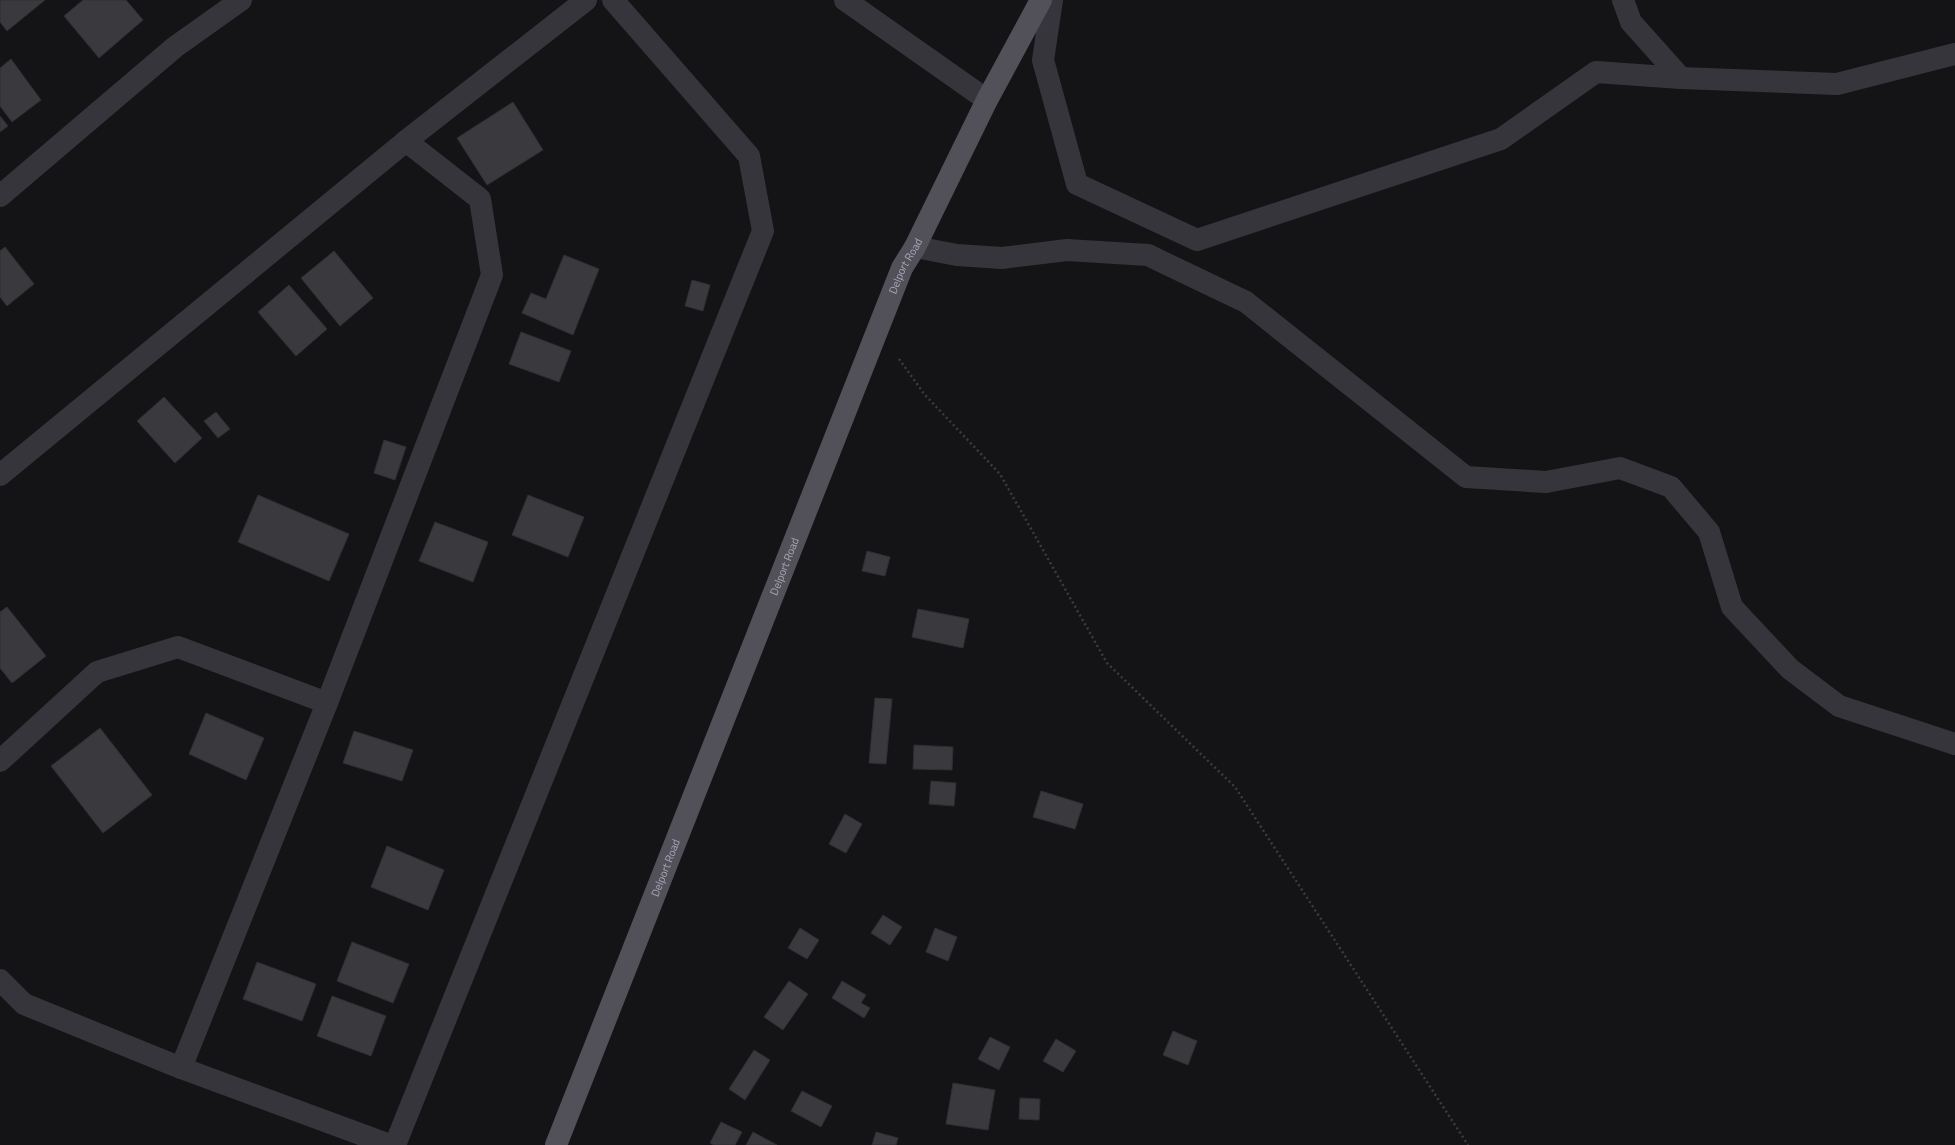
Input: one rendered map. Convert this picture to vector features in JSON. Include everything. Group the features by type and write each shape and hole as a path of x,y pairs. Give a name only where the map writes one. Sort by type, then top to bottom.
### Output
{"main road":[{"name":"Delport Road","path":"556,1145 902,268 915,247 987,100 1041,0"}],"street":[{"path":"0,196 175,47 241,0"},
{"path":"0,475 406,141 586,0"},
{"path":"395,1145 763,231 749,156 612,0"},
{"path":"845,0 987,100"},
{"path":"1052,0 1043,60 1077,184 1197,240 1501,138 1596,72 1682,78 1837,84 1955,54"},
{"path":"1623,0 1631,22 1682,78"},
{"path":"181,1068 327,703 492,275 480,199 406,141"},
{"path":"915,247 956,255 1002,258 1067,250 1148,255 1246,302 1466,477 1546,482 1620,468 1671,487 1709,532 1732,607 1790,669 1839,706 1955,744"},
{"path":"0,762 97,672 178,647 327,703"},
{"path":"0,980 24,1004 181,1068 390,1145"}],"path":[{"path":"878,330 925,395 1000,474 1107,663 1235,787 1468,1145"}],"building":[{"path":"0,0 45,0 7,31 0,22"},
{"path":"83,0 126,0 143,20 99,58 64,16"},
{"path":"11,59 41,100 12,122 0,106 0,68"},
{"path":"513,102 543,150 487,185 457,138"},
{"path":"0,116 8,126 0,132"},
{"path":"5,247 34,284 7,306 0,297 0,251"},
{"path":"334,251 373,298 340,326 301,278"},
{"path":"564,255 599,269 573,335 522,313 531,293 546,299"},
{"path":"692,280 710,285 703,311 685,306"},
{"path":"289,285 327,329 296,356 258,312"},
{"path":"521,332 571,351 559,382 509,364"},
{"path":"164,397 202,438 175,463 137,421"},
{"path":"216,412 230,429 218,438 204,421"},
{"path":"384,440 406,447 395,480 374,473"},
{"path":"258,495 349,534 329,581 238,542"},
{"path":"528,495 584,517 568,557 512,535"},
{"path":"435,522 488,542 473,582 419,561"},
{"path":"867,551 890,557 885,576 862,571"},
{"path":"7,607 46,656 12,683 0,668 0,612"},
{"path":"918,609 969,619 963,648 912,637"},
{"path":"875,698 892,699 886,764 869,763"},
{"path":"206,713 264,738 246,780 189,754"},
{"path":"100,728 152,795 103,833 51,766"},
{"path":"354,731 413,750 402,781 343,763"},
{"path":"914,745 953,747 952,770 913,769"},
{"path":"931,781 956,783 954,806 929,804"},
{"path":"1041,791 1083,804 1075,829 1033,817"},
{"path":"845,814 862,824 846,853 829,844"},
{"path":"387,846 444,870 428,910 371,887"},
{"path":"883,915 902,927 890,945 871,933"},
{"path":"800,928 819,940 807,959 788,948"},
{"path":"935,928 957,937 948,961 926,952"},
{"path":"352,942 409,964 393,1003 337,981"},
{"path":"257,962 316,984 302,1021 243,999"},
{"path":"789,981 808,994 783,1030 764,1017"},
{"path":"842,981 866,995 861,1003 870,1008 864,1018 832,998"},
{"path":"332,996 386,1016 371,1056 317,1036"},
{"path":"1173,1031 1197,1041 1188,1065 1163,1055"},
{"path":"990,1037 1010,1047 999,1070 978,1059"},
{"path":"1056,1039 1076,1051 1063,1072 1043,1061"},
{"path":"754,1050 770,1060 745,1100 729,1089"},
{"path":"953,1083 995,1090 988,1130 946,1124"},
{"path":"802,1091 832,1106 821,1127 791,1111"},
{"path":"1020,1098 1040,1099 1039,1120 1019,1119"},
{"path":"721,1122 742,1132 735,1145 714,1145 710,1143"},
{"path":"753,1132 777,1145 746,1145"},
{"path":"876,1132 898,1138 896,1145 872,1145"}]}
